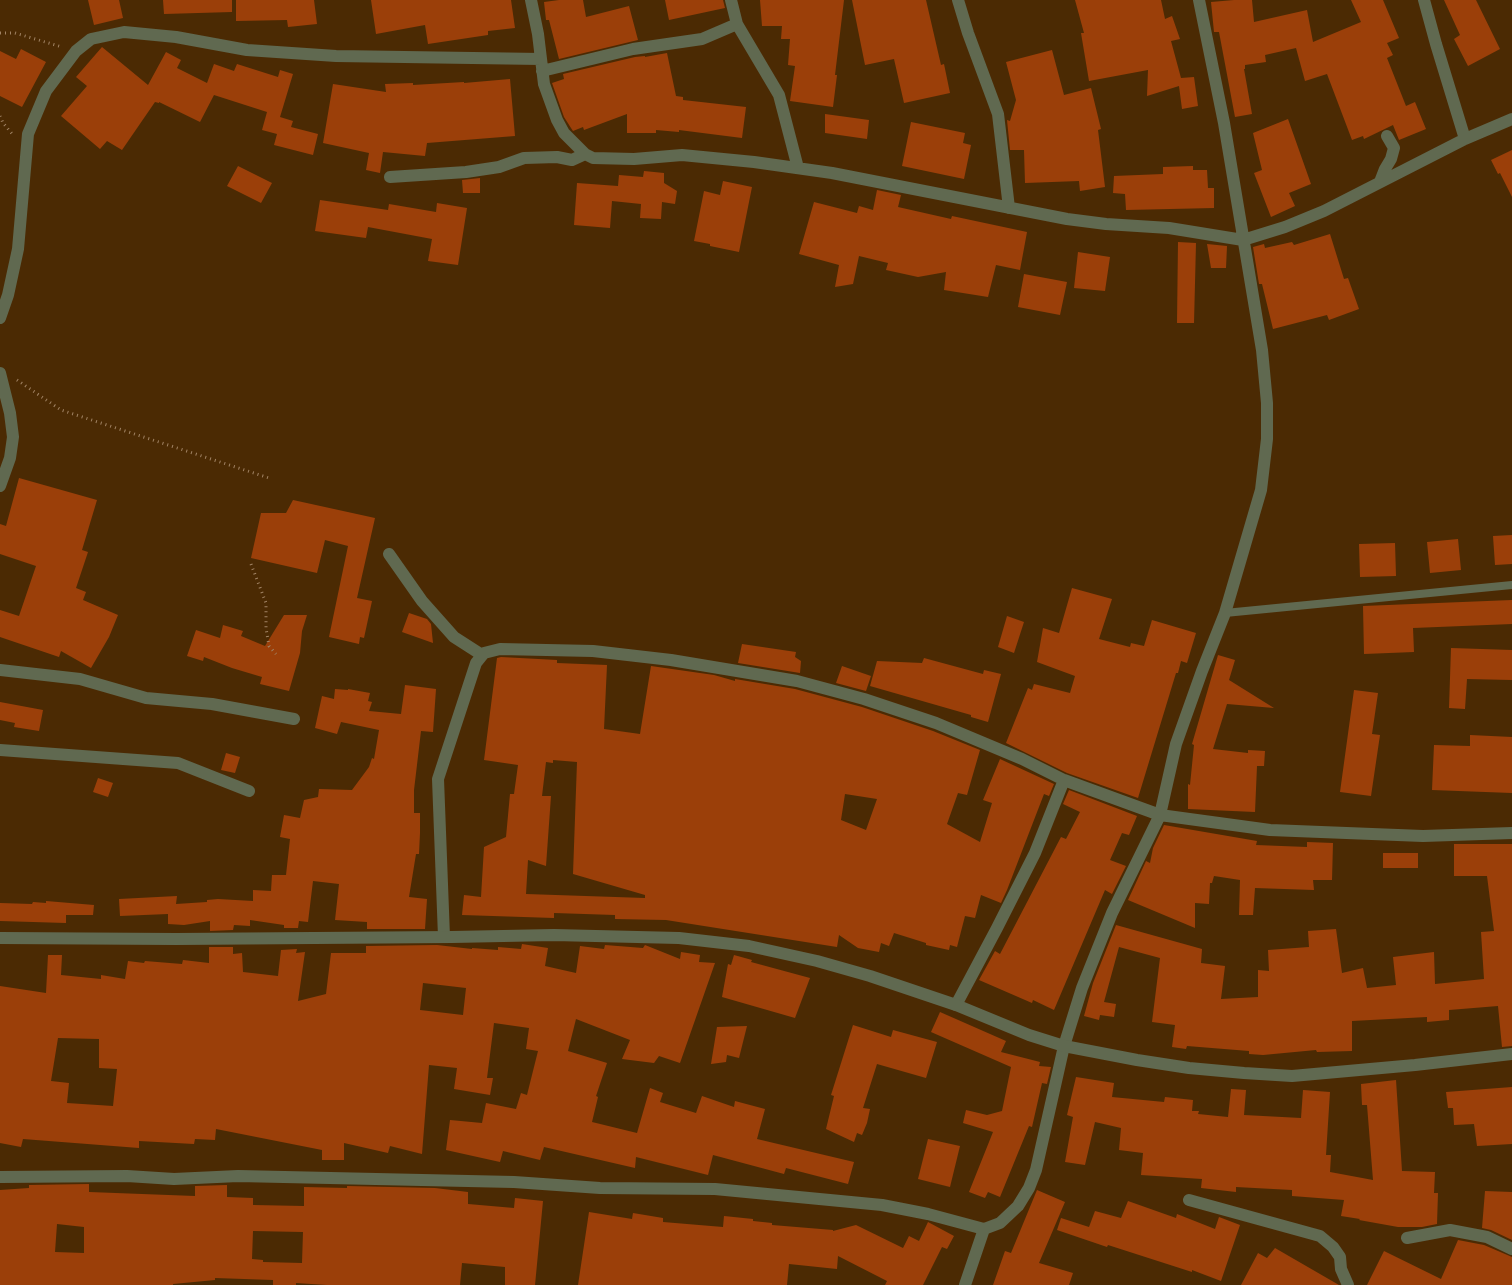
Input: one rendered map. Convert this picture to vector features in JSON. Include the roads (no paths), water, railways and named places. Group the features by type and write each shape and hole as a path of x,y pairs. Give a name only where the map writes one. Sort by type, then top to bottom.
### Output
{"street":[{"path":"531,0 538,34 544,84 557,120 564,133 585,154 593,158 682,155 798,168 1068,219 1106,224 1169,228 1243,240 1285,227 1324,211 1465,139 1512,119"},
{"path":"731,0 737,24 779,95 798,168"},
{"path":"958,0 998,114 1009,208"},
{"path":"0,1177 127,1176 174,1179 238,1176 514,1182 600,1188 715,1189 882,1205 928,1214 984,1229 1000,1223 1018,1206 1029,1188 1036,1170 1064,1046 1082,988 1112,913 1160,814 1176,744 1225,612 1261,490 1267,403 1262,350 1224,123 1199,0"},
{"path":"1424,0 1465,139"},
{"path":"0,318 8,295 18,249 28,134 46,91 76,51 91,39 124,32 176,37 247,50 541,65 702,39 737,24"},
{"path":"1380,182 1394,148 1387,136"},
{"path":"390,177 466,172 499,167 524,158 557,157 572,160 585,154"},
{"path":"0,373 10,412 13,437 10,458 0,486"},
{"path":"389,554 422,601 454,637 482,655"},
{"path":"444,938 438,779 476,663 482,655 500,649 593,651 671,660 797,680 864,699 936,724 1022,759 1064,780 1160,814 1270,830 1423,836 1512,833"},
{"path":"0,670 80,679 146,698 212,704 294,719"},
{"path":"0,750 178,762 249,791"},
{"path":"956,1004 998,928 1035,853 1064,780"},
{"path":"0,938 444,938 554,935 678,938 749,946 818,961 956,1004 1029,1034 1064,1046 1189,1068 1244,1074 1292,1076 1512,1054"},
{"path":"1189,1200 1320,1236 1333,1247 1340,1257 1341,1269 1348,1285"},
{"path":"965,1285 984,1229"},
{"path":"1407,1238 1450,1230 1487,1238 1512,1249"}],"lane":[{"path":"1225,612 1512,585"}]}
